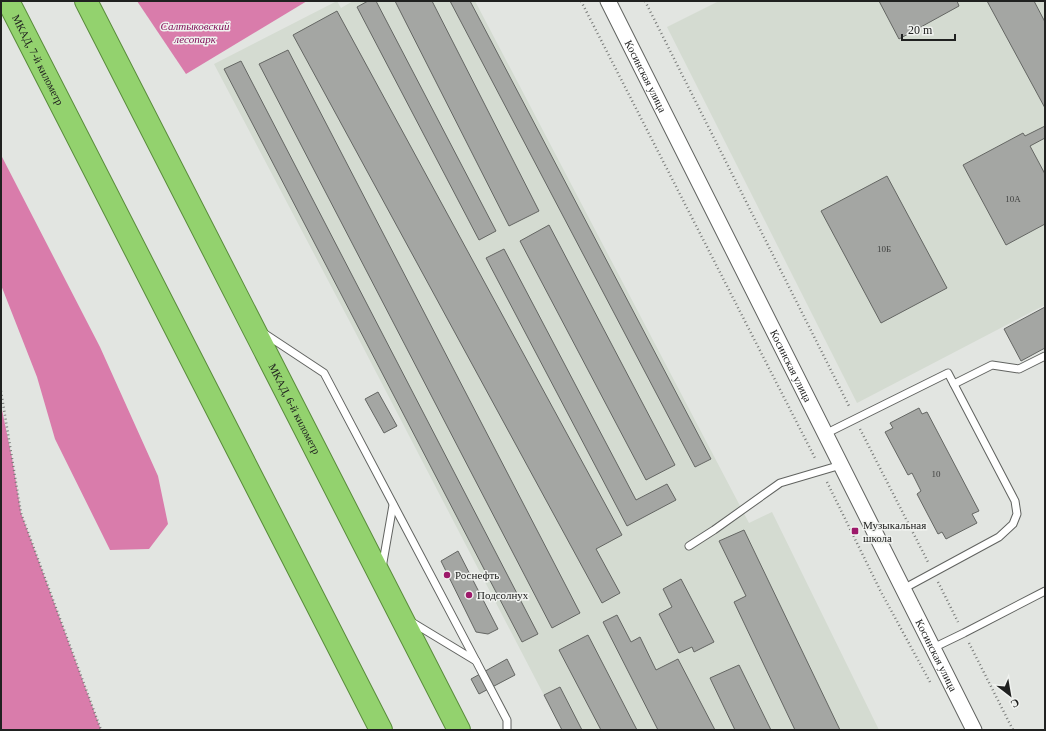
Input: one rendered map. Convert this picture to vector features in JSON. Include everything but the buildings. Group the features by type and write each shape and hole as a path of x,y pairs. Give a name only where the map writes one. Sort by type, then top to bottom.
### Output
{"highway":[{"name":"МКАД, 7-й километр","path":"8,1 381,730"},
{"name":"МКАД, 6-й километр","path":"86,1 459,730"}],"street":[{"name":"Косинская улица","path":"608,1 974,730"}],"lane":[{"path":"252,325 324,373 507,720 507,730"},
{"path":"954,384 992,365 1019,369 1045,356"},
{"path":"825,434 948,374 1015,501 1017,514 1013,524 998,537 903,589"},
{"path":"689,546 780,483 841,465"},
{"path":"381,576 393,504"},
{"path":"933,648 1045,591"},
{"path":"400,614 476,661"}],"path":[{"path":"581,1 821,471 881,592 933,689"},
{"path":"645,1 1013,730"},
{"path":"1,391 21,513 101,730"}],"shaded area":[{"path":"337,1 341,8 353,1 475,1 749,523 772,512 879,730 562,730 214,64"},
{"path":"719,1 1045,1 1045,305 857,403 667,27"}],"green space":[{"name":"Салтыковский лесопарк","path":"137,1 307,1 186,74"},
{"path":"1,155 100,347 158,476 168,524 149,549 110,550 55,439 37,377 1,285"},
{"path":"1,405 21,513 101,730 1,730"}],"place":[{"name":"Музыкальная школа","path":"855,531"},
{"name":"Роснефть","path":"447,575"},
{"name":"Подсолнух","path":"469,595"}]}
